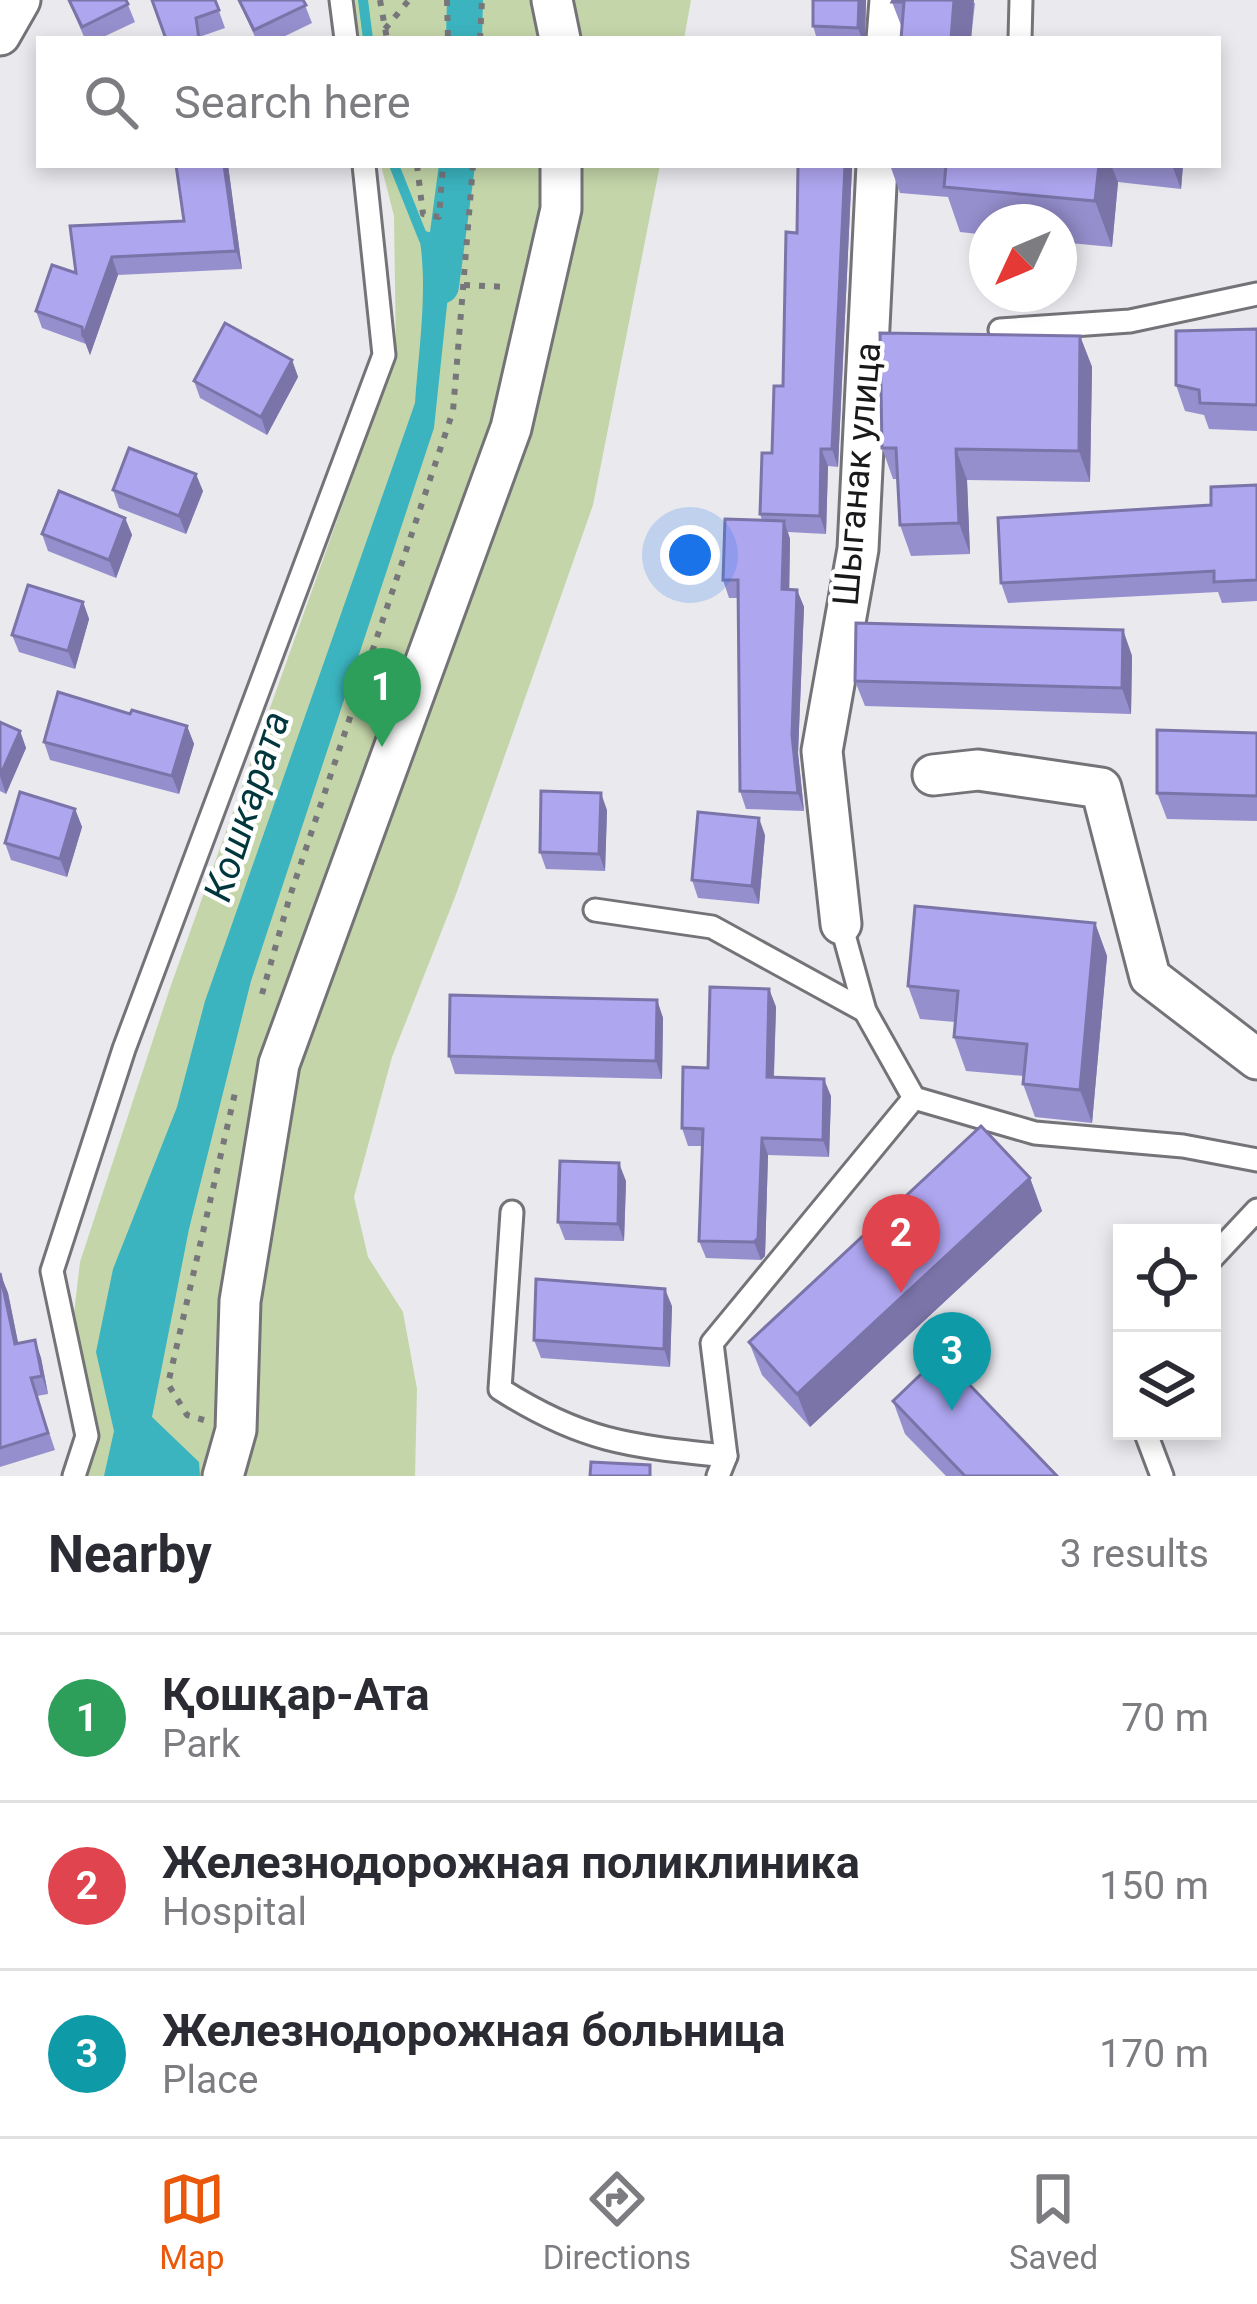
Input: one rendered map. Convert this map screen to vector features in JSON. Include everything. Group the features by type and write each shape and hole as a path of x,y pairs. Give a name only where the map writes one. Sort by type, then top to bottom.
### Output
{"street":[{"path":"0,35 20,0"},
{"path":"552,0 559,36"},
{"path":"887,36 890,0"},
{"path":"223,1476 236,1430 240,1301 279,1064 511,428 561,208 561,168"},
{"name":"Шыганак улица","path":"841,924 822,752 858,549 877,168"},
{"path":"933,775 978,770 1101,788 1150,977 1257,1059"}],"lane":[{"path":"340,0 346,36"},
{"path":"1021,0 1021,36"},
{"path":"74,1476 87,1436 52,1271 124,1049 384,355 364,168"},
{"path":"1000,330 1130,321 1257,294"},
{"path":"595,910 712,927 866,1011"},
{"path":"841,924 866,1011 914,1097 1035,1133 1183,1146 1257,1160"},
{"path":"512,1212 500,1389 552,1423 612,1444 722,1466 712,1342 914,1097"},
{"path":"1221,1248 1257,1210"},
{"path":"1148,1440 1162,1476"}],"path":[{"path":"380,0 386,36"},
{"path":"385,28 409,0"},
{"path":"447,0 448,36"},
{"path":"480,36 482,0"},
{"path":"417,168 423,214 439,217 443,168"},
{"path":"257,1011 290,896 453,411 473,168"},
{"path":"236,1430 187,1415 168,1384 238,1080"}],"green space":[{"path":"354,0 691,0 685,36 359,36"},
{"path":"382,168 659,168 593,505 455,897 392,1057 354,1197 368,1257 403,1312 417,1389 415,1476 74,1476 87,1436 71,1339 80,1262 170,988 396,355 394,216"}],"water":[{"path":"418,229 454,239 434,428 251,981 189,1229 152,1417 199,1462 200,1476 104,1476 114,1431 96,1352 113,1269 177,1107 205,1001 415,403 423,294"}],"building":[{"path":"69,0 126,0 128,4 82,27"},
{"path":"152,0 215,0 219,10 196,18 199,36 165,36"},
{"path":"239,0 303,0 306,5 254,30"},
{"path":"813,0 859,0 858,28 813,26"},
{"path":"954,0 951,36 901,36 904,2 892,2"},
{"path":"176,168 224,168 236,251 112,257 83,337 82,327 36,311 52,265 76,273 70,226 184,221"},
{"path":"798,168 845,168 832,449 821,449 820,516 760,514 762,453 772,453 774,386 783,386 786,232 797,233"},
{"path":"946,168 1099,168 1095,201 944,187"},
{"path":"225,323 292,360 261,417 194,381"},
{"path":"1257,329 1257,405 1200,403 1199,390 1176,385 1176,331"},
{"path":"880,333 1080,336 1079,451 956,449 959,523 900,525 896,448 882,448"},
{"path":"129,448 196,474 179,516 113,490"},
{"path":"1257,485 1257,580 1214,582 1214,571 1001,583 998,518 1211,505 1211,487"},
{"path":"59,491 125,518 109,560 42,534"},
{"path":"725,519 784,521 782,589 797,590 792,735 798,793 740,791 738,580 723,580"},
{"path":"28,585 83,602 68,651 12,635"},
{"path":"856,623 1123,630 1122,688 855,681"},
{"path":"58,692 187,726 172,776 44,742"},
{"path":"0,722 20,731 0,776"},
{"path":"1157,730 1257,733 1257,796 1157,793"},
{"path":"541,791 601,793 599,854 540,852"},
{"path":"20,792 75,809 60,859 5,843"},
{"path":"698,812 759,818 752,886 692,880"},
{"path":"915,906 1095,923 1080,1090 1023,1084 1027,1044 954,1037 958,991 908,986"},
{"path":"710,987 769,989 767,1077 824,1079 823,1140 762,1138 758,1238 754,1242 699,1241 703,1129 682,1128 683,1067 708,1068"},
{"path":"450,995 657,1000 656,1061 449,1056"},
{"path":"981,1126 1030,1178 797,1394 749,1342"},
{"path":"560,1161 619,1163 618,1224 558,1222"},
{"path":"0,1273 15,1344 35,1340 42,1376 31,1378 48,1433 0,1448"},
{"path":"536,1279 665,1289 664,1349 534,1340"},
{"path":"941,1355 1057,1476 965,1476 893,1401"},
{"path":"591,1462 650,1465 650,1476 590,1476"}],"waterway":[{"path":"363,0 368,36"},
{"name":"Кошкарата","path":"464,36 465,0"},
{"path":"395,168 424,240"},
{"name":"Кошкарата","path":"441,286 457,168"}],"place":[{"name":"Қошқар-Ата","path":"382,747"},
{"name":"Железнодорожная поликлиника","path":"901,1293"},
{"name":"Железнодорожная больница","path":"952,1411"}]}
